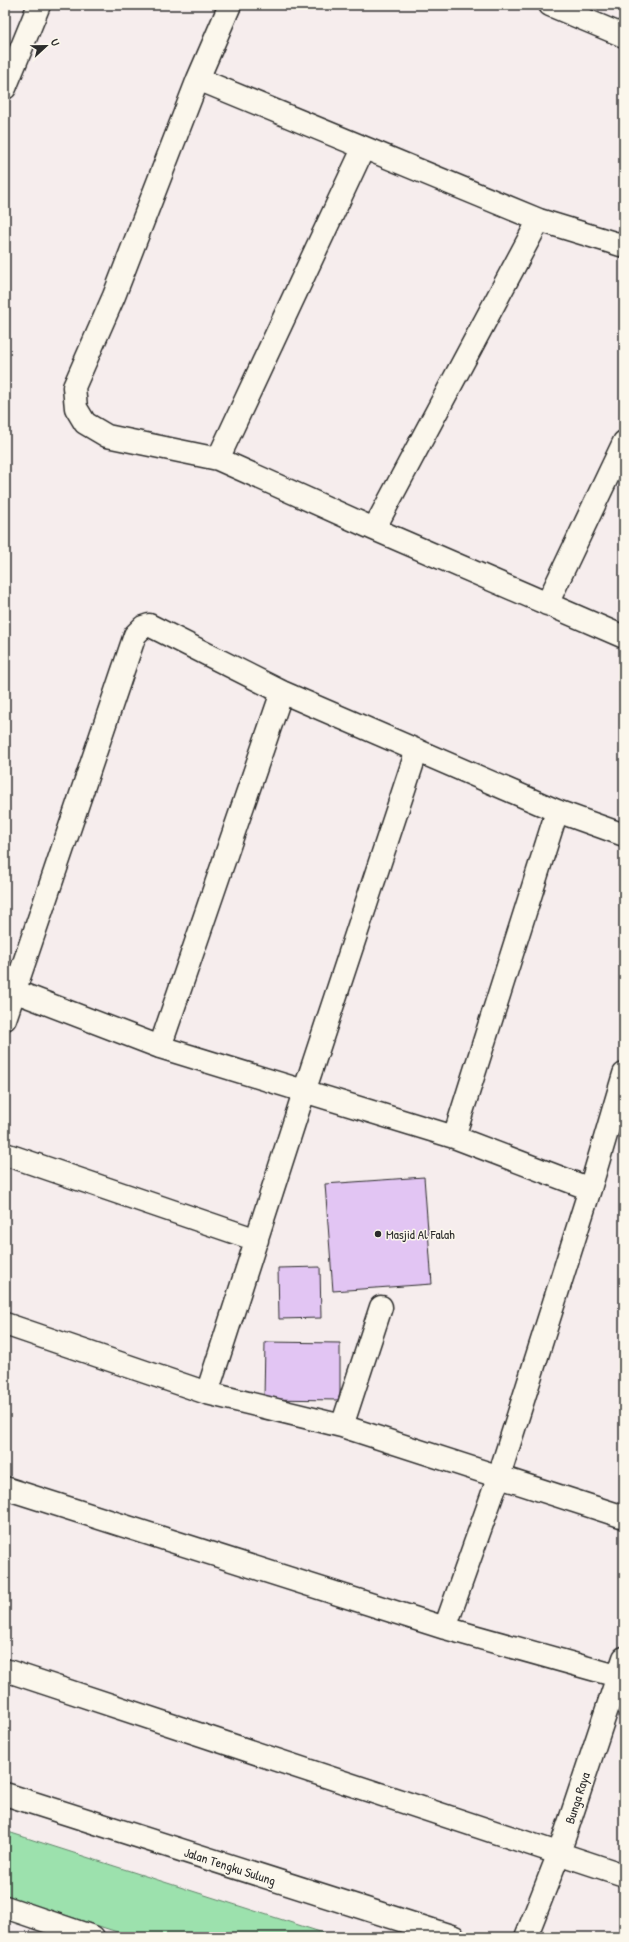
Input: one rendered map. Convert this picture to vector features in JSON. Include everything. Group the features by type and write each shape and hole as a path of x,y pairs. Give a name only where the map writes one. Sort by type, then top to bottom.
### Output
{"street":[{"path":"5,88 39,5"},
{"path":"230,5 198,79 114,296 74,387 76,408 85,423 107,436 218,459 374,529 624,637"},
{"path":"550,5 624,36"},
{"path":"198,79 539,220 624,246"},
{"path":"218,459 363,148"},
{"path":"374,529 539,220"},
{"path":"547,604 624,442"},
{"path":"5,1019 135,635 138,630 149,625 282,692 557,812 624,835"},
{"path":"160,1047 282,692"},
{"path":"207,1393 304,1092 417,750"},
{"path":"454,1137 557,812"},
{"path":"14,991 160,1047 454,1137 590,1189"},
{"path":"445,1628 499,1476 590,1189 624,1074"},
{"path":"5,1154 257,1240"},
{"path":"342,1426 381,1307"},
{"path":"5,1324 207,1393 342,1426 624,1517"},
{"path":"5,1488 445,1628 622,1671"},
{"path":"5,1670 624,1875"},
{"name":"Bunga Raya","path":"526,1937 559,1853 622,1671"},
{"name":"Jalan Tengku Sulung","path":"5,1794 454,1937"},
{"path":"5,1906 93,1937"}],"green space":[{"path":"5,1831 336,1937 133,1937 5,1896"}],"building":[{"name":"Masjid Al Falah","path":"424,1177 432,1284 333,1291 325,1184"},
{"path":"320,1267 321,1318 279,1319 278,1268"},
{"path":"265,1342 340,1343 340,1400 264,1399"}],"place":[{"name":"Masjid Al Falah","path":"378,1234"}]}
